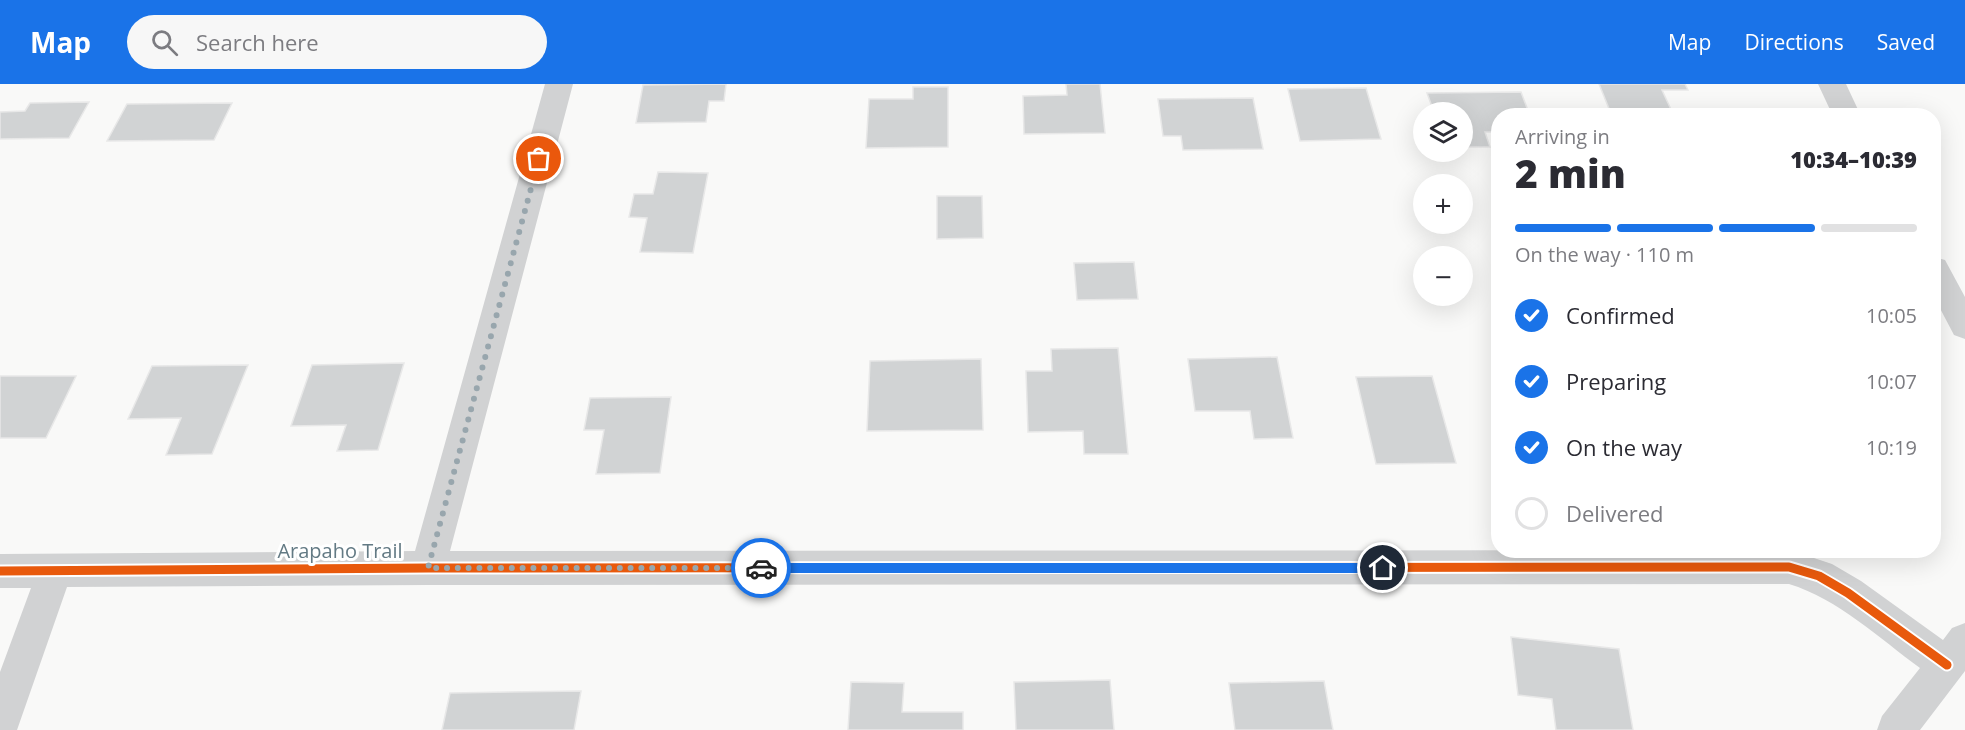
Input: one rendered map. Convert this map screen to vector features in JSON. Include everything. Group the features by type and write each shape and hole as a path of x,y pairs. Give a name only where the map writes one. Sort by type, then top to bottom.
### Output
{"street":[{"path":"428,568 559,84"},
{"path":"1832,84 1843,108"},
{"path":"1941,282 1965,326"},
{"name":"Arapaho Trail","path":"0,570 1788,567 1819,576 1956,653"},
{"path":"0,725 55,570"},
{"path":"1896,730 1956,653"}],"building":[{"path":"726,84 724,101 709,101 706,122 636,123 643,85"},
{"path":"1066,84 1100,84 1105,133 1024,134 1023,96 1067,95"},
{"path":"1599,84 1685,84 1688,90 1662,90 1670,108 1609,108"},
{"path":"913,87 948,87 948,147 866,148 869,99 913,99"},
{"path":"1366,88 1381,139 1300,141 1288,89"},
{"path":"1521,92 1527,108 1491,108 1491,132 1485,132 1490,147 1473,147 1473,102 1430,102 1427,93"},
{"path":"1253,98 1263,149 1183,150 1181,136 1163,136 1158,99"},
{"path":"89,102 69,138 0,139 0,112 25,111 30,103"},
{"path":"232,103 214,140 107,141 127,104"},
{"path":"658,172 708,173 693,253 640,252 647,218 629,217 634,194 653,194"},
{"path":"937,196 982,196 983,238 937,239"},
{"path":"1134,262 1138,299 1077,300 1074,263"},
{"path":"1118,348 1128,454 1084,454 1083,431 1028,432 1026,371 1052,371 1051,349"},
{"path":"1277,357 1293,438 1254,439 1250,411 1195,411 1188,359"},
{"path":"981,359 983,430 867,431 870,361"},
{"path":"404,363 378,450 337,451 346,425 291,426 312,365"},
{"path":"248,365 212,454 166,455 181,418 128,419 152,366"},
{"path":"0,376 76,376 46,438 0,438"},
{"path":"1432,376 1456,463 1376,464 1356,377"},
{"path":"671,397 660,473 596,474 604,430 584,430 590,398"},
{"path":"1511,637 1619,649 1633,730 1556,730 1552,699 1518,695"},
{"path":"1110,680 1114,730 1016,730 1014,682"},
{"path":"1324,681 1333,730 1235,730 1229,683"},
{"path":"851,682 904,683 902,712 963,712 963,730 848,730"},
{"path":"581,691 574,730 442,730 450,693"}],"cycle path":[{"path":"0,571 428,568 1789,567 1819,576 1848,593 1947,665"}],"way so far":[{"path":"539,159 428,568 761,568"}],"route":[{"path":"761,568 1383,568"}]}
